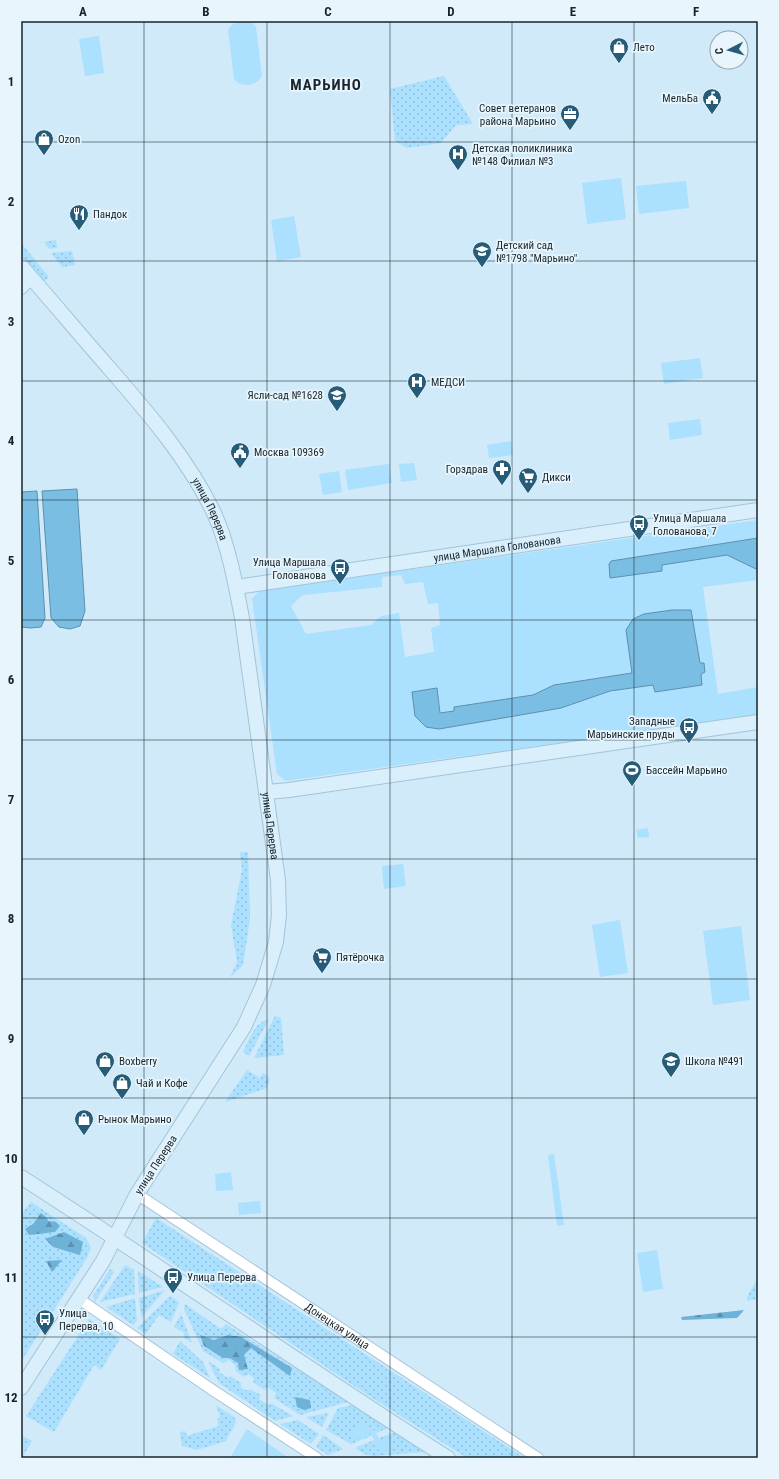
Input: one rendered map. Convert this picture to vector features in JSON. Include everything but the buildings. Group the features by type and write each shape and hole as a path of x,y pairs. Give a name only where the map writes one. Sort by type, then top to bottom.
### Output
{"main road":[{"name":"улица Перерва","path":"21,1388 103,1261 137,1194 230,1051 249,1017 263,985 276,942 279,915 278,880 242,618 236,586 220,527 195,479 170,441 142,405 24,276"},
{"name":"улица Маршала Голованова","path":"236,586 758,510"},
{"path":"267,792 297,789 758,722"},
{"path":"21,1177 114,1237 350,1395 448,1458"}],"street":[{"name":"Донецкая улица","path":"137,1194 538,1458"},
{"path":"79,1299 211,1389 317,1458"}],"shaded area":[{"path":"247,21 253,23 256,27 262,76 253,84 244,85 240,84 234,79 228,30 234,24"},
{"path":"99,36 104,73 85,76 79,39"},
{"path":"444,76 473,124 456,125 441,143 407,148 395,141 390,89"},
{"path":"621,178 626,219 587,224 582,183"},
{"path":"686,181 689,208 639,214 636,186"},
{"path":"294,216 301,257 277,261 271,220"},
{"path":"56,240 57,248 49,249 44,242"},
{"path":"21,243 49,277 44,282 21,256"},
{"path":"72,251 75,265 62,267 51,253"},
{"path":"700,358 703,378 664,384 661,363"},
{"path":"700,419 702,435 670,440 668,423"},
{"path":"511,441 513,455 489,458 487,445"},
{"path":"414,463 417,480 401,482 399,464"},
{"path":"389,464 392,483 348,490 345,470"},
{"path":"339,471 342,492 323,495 319,474"},
{"path":"77,489 85,611 80,626 70,629 59,627 51,618 42,491"},
{"path":"37,491 45,618 41,627 31,628 21,627 21,492"},
{"path":"758,520 758,538 612,561 609,564 611,578 662,571 661,565 727,555 756,569 758,568 758,580 703,587 718,694 758,687 758,715 285,781 277,774 252,599 259,591","holes":["401,575 405,584 423,582 428,604 438,603 440,625 431,628 434,652 405,657 399,613 381,616 371,625 306,634 291,606 303,595 382,587 382,577","672,610 691,610 700,663 704,663 705,672 701,674 702,685 655,692 653,685 610,691 561,708 415,716 437,688 440,713 454,711 455,707 533,695 554,685 632,673 626,630 644,614"]},
{"path":"758,538 758,568 756,569 727,555 662,565 662,571 610,578 609,564 611,561"},
{"path":"672,610 691,610 700,663 704,663 705,672 701,674 702,685 655,692 653,685 610,691 561,708 439,729 426,727 415,716 412,692 437,688 440,713 454,711 454,707 533,695 554,685 632,673 626,630 633,619 644,614"},
{"path":"648,828 649,837 638,838 636,830"},
{"path":"240,852 248,852 250,919 243,965 230,978 237,962 231,925 242,870"},
{"path":"403,864 406,886 384,889 382,866"},
{"path":"620,920 628,973 600,977 592,925"},
{"path":"741,926 750,1000 713,1005 703,931"},
{"path":"275,1016 281,1018 284,1055 254,1058"},
{"path":"269,1019 249,1056 243,1052 250,1036 260,1024"},
{"path":"247,1070 260,1078 263,1073 268,1076 270,1080 267,1088 225,1102"},
{"path":"554,1154 564,1225 557,1226 548,1155"},
{"path":"231,1172 233,1190 216,1191 215,1174"},
{"path":"260,1201 261,1213 239,1215 238,1203"},
{"path":"31,1202 86,1238 91,1247 87,1258 21,1362 21,1214"},
{"path":"156,1218 525,1458 467,1458 366,1394 142,1243"},
{"path":"657,1250 663,1289 643,1292 637,1253"},
{"path":"125,1265 134,1270 135,1294 100,1302"},
{"path":"110,1269 114,1272 95,1302 93,1296"},
{"path":"138,1271 163,1287 139,1293"},
{"path":"758,1277 758,1299 747,1301 747,1297"},
{"path":"165,1290 141,1318 139,1298"},
{"path":"170,1296 179,1302 171,1322 159,1315 146,1334 137,1328"},
{"path":"135,1298 137,1321 133,1325 106,1307"},
{"path":"185,1304 221,1329 226,1324 348,1402 300,1415 274,1398 276,1393 267,1387 265,1390 253,1382 254,1378 248,1374 244,1377 236,1371 235,1365 229,1360 223,1363 203,1351 184,1309"},
{"path":"181,1314 192,1343 184,1337 184,1333 174,1327"},
{"path":"89,1319 120,1339 101,1370 94,1365 54,1432 26,1416"},
{"path":"180,1341 203,1362 210,1378 173,1354"},
{"path":"208,1361 220,1369 219,1372 228,1378 230,1376 241,1383 241,1387 245,1390 251,1390 261,1395 259,1399 269,1405 271,1403 293,1416 275,1421 219,1383"},
{"path":"216,1405 235,1418 236,1422 226,1441 197,1450 182,1446 180,1432 185,1431 187,1436 219,1426 217,1419 220,1417"},
{"path":"353,1405 389,1428 376,1433 374,1430 370,1433 371,1436 351,1444 326,1430 338,1408"},
{"path":"329,1413 322,1427 306,1417"},
{"path":"298,1420 319,1434 311,1444 280,1424"},
{"path":"362,1424 374,1430 380,1440 388,1439 394,1445 383,1453 376,1448 376,1443 370,1433 354,1440 352,1435"},
{"path":"247,1429 289,1458 230,1458"},
{"path":"395,1432 427,1452 373,1456 364,1454 355,1448 374,1440 376,1443 380,1440 379,1438"},
{"path":"21,1435 32,1441 22,1458 21,1458"},
{"path":"323,1435 343,1449 328,1455 316,1447"}],"green space":[{"path":"41,1213 47,1218 48,1221 56,1222 60,1226 55,1232 29,1235 25,1229 33,1224"},
{"path":"64,1232 83,1242 80,1255 53,1247 45,1239"},
{"path":"62,1260 52,1272 46,1261"},
{"path":"744,1310 737,1318 682,1320 681,1317"},
{"path":"200,1335 214,1340 228,1335 241,1337 292,1368 290,1376 251,1348 244,1355 248,1369 239,1370 238,1363 230,1358 223,1358 204,1346"},
{"path":"295,1397 310,1400 311,1408 304,1410 297,1407"}],"place":[{"name":"Лето","path":"619,64"},
{"name":"МельБа","path":"712,115"},
{"name":"Совет ветеранов района Марьино","path":"570,131"},
{"name":"Ozon","path":"44,156"},
{"name":"Детская поликлиника №148 Филиал №3","path":"458,171"},
{"name":"Пандок","path":"79,231"},
{"name":"Детский сад №1798 \"Марьино\"","path":"482,268"},
{"name":"МЕДСИ","path":"417,399"},
{"name":"Ясли-сад №1628","path":"337,412"},
{"name":"Москва 109369","path":"240,469"},
{"name":"Горздрав","path":"502,486"},
{"name":"Дикси","path":"528,494"},
{"name":"Улица Маршала Голованова, 7","path":"639,541"},
{"name":"Улица Маршала Голованова","path":"340,585"},
{"name":"Западные Марьинские пруды","path":"689,744"},
{"name":"Бассейн Марьино","path":"632,787"},
{"name":"Пятёрочка","path":"322,974"},
{"name":"Boxberry","path":"105,1078"},
{"name":"Школа №491","path":"671,1078"},
{"name":"Чай и Кофе","path":"122,1100"},
{"name":"Рынок Марьино","path":"84,1136"},
{"name":"Улица Перерва","path":"173,1294"},
{"name":"Улица Перерва, 10","path":"45,1336"}],"district":[{"name":"МАРЬИНО","path":"326,85"}]}
